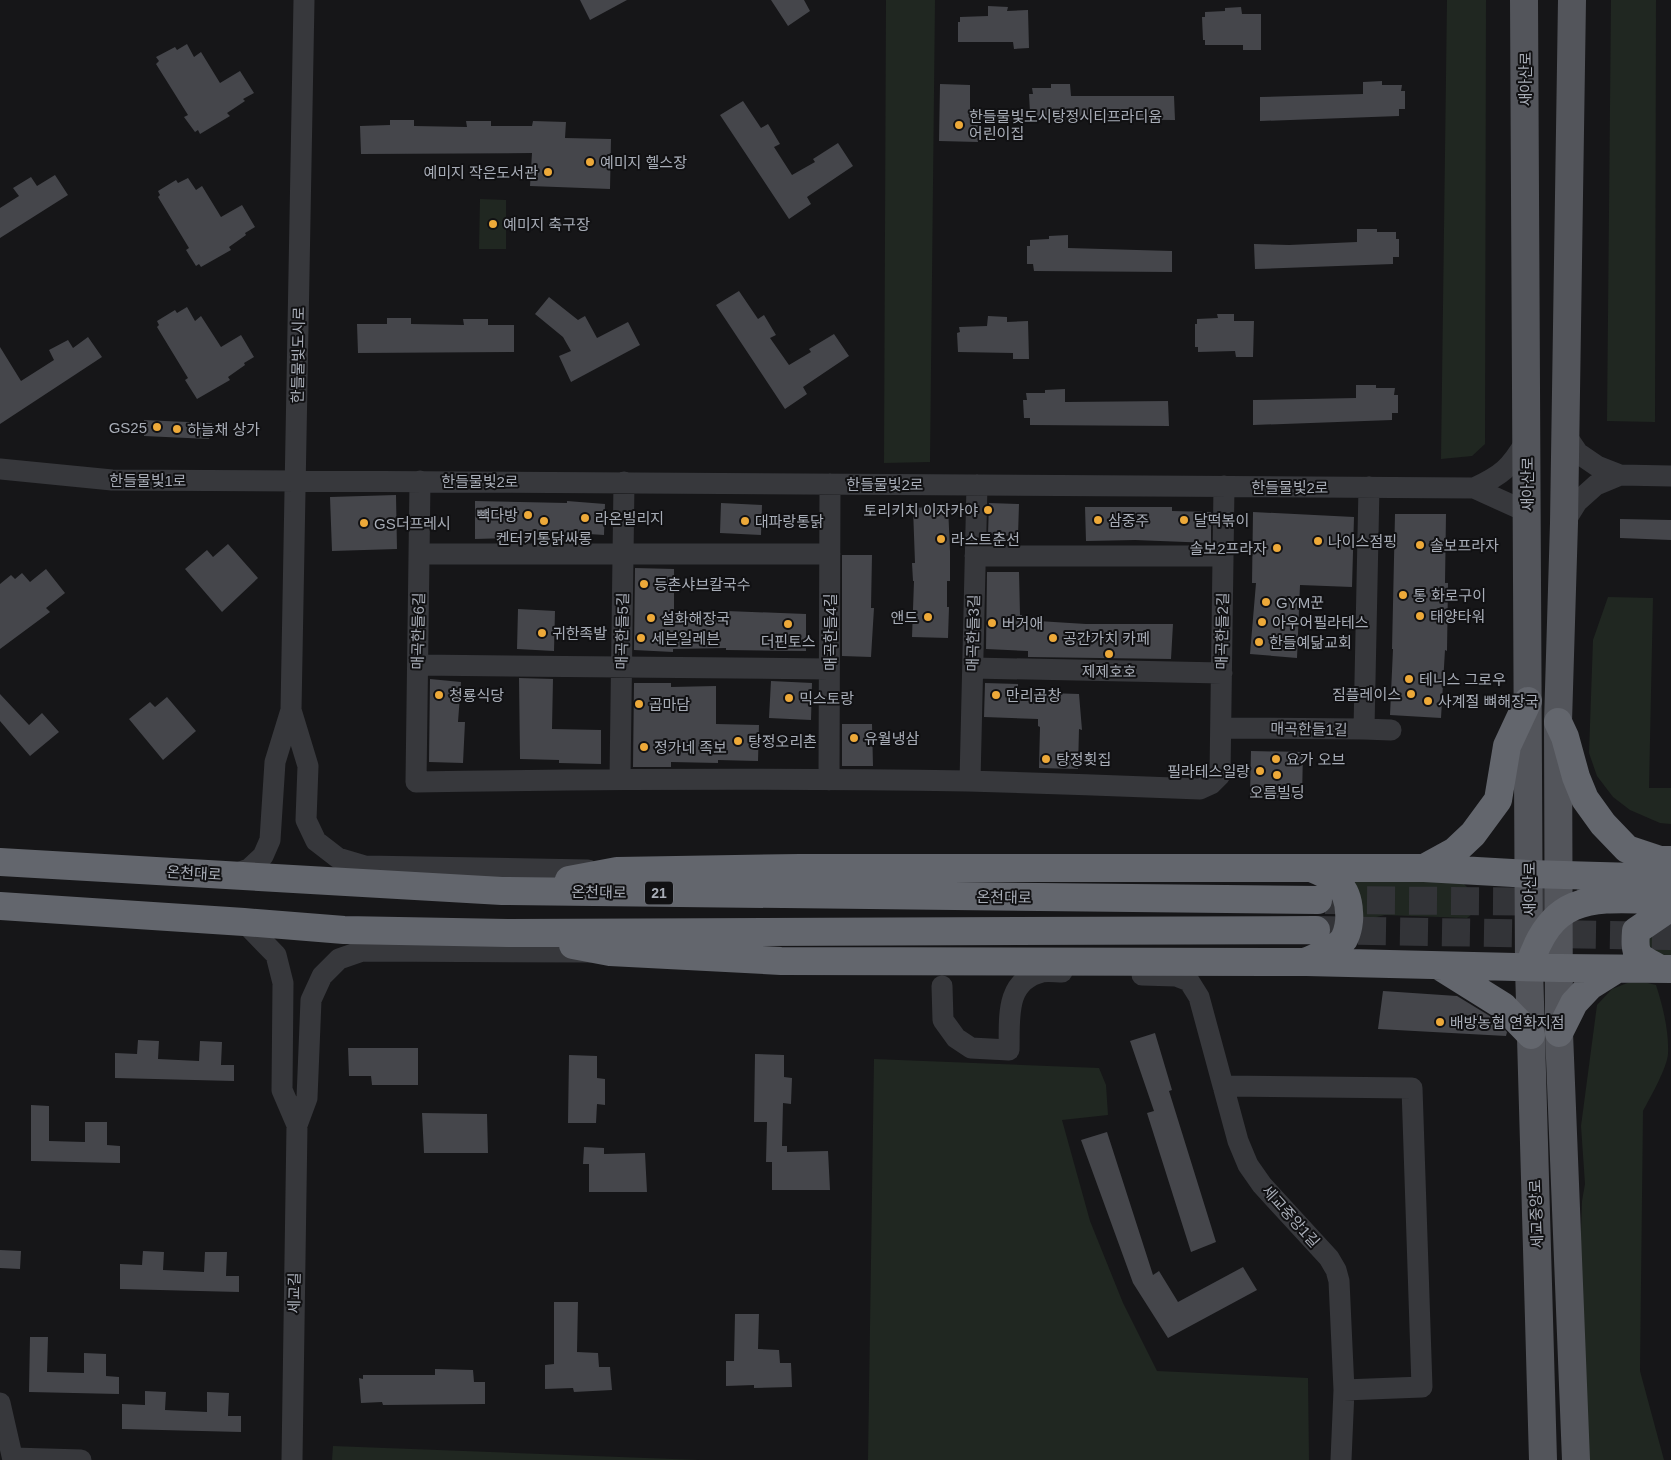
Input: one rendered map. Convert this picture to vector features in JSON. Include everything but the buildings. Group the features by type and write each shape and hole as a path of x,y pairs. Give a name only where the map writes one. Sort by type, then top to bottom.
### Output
{"highway":[{"path":"1424,868 1455,851 1473,834 1498,800 1507,746 1528,701"},
{"path":"1558,722 1565,736 1576,776 1585,799 1603,824 1627,849 1660,860 1671,860"},
{"name":"온천대로","path":"0,862 502,891 1318,900"},
{"path":"502,891 617,871 800,868 1424,868 1529,874 1671,878"},
{"path":"1306,962 1332,949 1344,939 1350,920 1349,902 1344,889 1324,873 1309,868"},
{"path":"1529,967 1535,947 1560,913 1578,903 1591,900 1671,900"},
{"path":"0,906 344,930 508,933 1316,930"},
{"path":"1665,969 1639,957 1635,947 1636,931 1671,907"},
{"path":"508,933 610,952 780,961 1306,962 1665,969"},
{"path":"1438,965 1504,1006 1531,1035"},
{"path":"1559,1033 1574,1003 1590,986 1617,969"}],"main road":[{"name":"새아산로","path":"1524,0 1529,967"},
{"name":"새아산로","path":"1560,968 1558,722 1564,523 1572,0"},
{"name":"세교중앙로","path":"1529,967 1543,1460"},
{"name":"세교중앙로","path":"1560,968 1559,1033 1576,1460"}],"street":[{"name":"한들물빛도시로","path":"291,710 297,480 304,0"},
{"path":"1565,434 1578,453 1597,466 1620,475 1671,476"},
{"path":"1474,488 1497,477 1514,461 1526,442"},
{"name":"한들물빛1로","path":"0,468 112,480 297,480"},
{"path":"1564,523 1577,502 1596,485 1620,475"},
{"name":"한들물빛2로","path":"297,480 1474,488"},
{"name":"매곡한들6길","path":"420,481 416,782 620,779"},
{"name":"매곡한들5길","path":"620,779 624,482"},
{"name":"매곡한들4길","path":"829,780 830,484"},
{"name":"매곡한들3길","path":"970,781 977,485"},
{"name":"매곡한들2길","path":"970,781 1200,788 1211,784 1220,775 1224,486"},
{"name":"매곡한들1길","path":"1221,728 1364,729 1369,487"},
{"path":"1474,488 1527,512"},
{"path":"419,554 830,554"},
{"path":"975,556 1223,556"},
{"path":"418,665 830,669"},
{"path":"973,668 1222,673"},
{"path":"291,710 308,766 306,820 316,841 338,858 365,866 617,871"},
{"path":"232,875 249,870 263,856 270,840 275,762 291,710"},
{"path":"1364,729 1391,730"},
{"path":"620,779 970,781"},
{"path":"244,922 276,955 283,983 282,1090 297,1125"},
{"path":"297,1125 307,1098 311,1000 322,976 339,959 362,951 610,952"},
{"path":"921,961 931,966 942,986"},
{"path":"942,986 948,972 960,961"},
{"name":"세교중앙1길","path":"942,986 943,1020 956,1038 970,1048 1009,1050 1010,1013 1013,995 1024,979 1043,972 1176,976 1189,981 1198,997 1238,1141 1248,1165 1262,1185 1329,1258 1336,1270 1339,1281 1344,1390 1341,1460"},
{"path":"1223,1086 1412,1088 1422,1387 1344,1390"},
{"name":"세교길","path":"292,1460 297,1125"},
{"path":"0,1403 13,1459 81,1460"}],"shaded area":[{"path":"886,0 935,0 930,462 884,463"},
{"path":"1447,0 1486,0 1485,444 1472,456 1441,459"},
{"path":"1611,0 1656,0 1655,422 1607,421"},
{"name":"예미지 축구장","path":"480,199 506,200 506,249 479,249"},
{"path":"1608,597 1653,598 1649,788 1671,788 1671,824 1660,823 1630,810 1613,797 1597,776 1589,753 1593,640"},
{"path":"1345,876 1461,881 1472,892 1473,910 1467,918 1385,915 1372,918 1358,927"},
{"path":"1664,924 1671,924 1671,956 1655,956 1644,936"},
{"path":"1635,980 1656,985 1668,1037 1668,1054 1665,1067 1643,1111 1640,1371 1664,1460 1583,1460 1580,1262 1582,1201 1585,1184 1581,1126 1597,1005 1612,989"},
{"path":"874,1059 1099,1068 1106,1085 1108,1115 1062,1120 1090,1221 1123,1303 1157,1371 1308,1378 1309,1460 868,1460"},
{"path":"333,1446 699,1460 332,1460"}],"tunnel":[{"path":"1325,900 1582,902"},
{"path":"1316,930 1671,936"}],"place":[{"name":"한들물빛도시탕정시티프라디움 어린이집","path":"959,125"},
{"name":"예미지 헬스장","path":"590,162"},
{"name":"예미지 작은도서관","path":"548,172"},
{"name":"예미지 축구장","path":"493,224"},
{"name":"GS25","path":"157,427"},
{"name":"하늘채 상가","path":"177,429"},
{"name":"토리키치 이자카야","path":"988,510"},
{"name":"빽다방","path":"528,515"},
{"name":"라온빌리지","path":"585,518"},
{"name":"삼중주","path":"1098,520"},
{"name":"달떡볶이","path":"1184,520"},
{"name":"켄터키통닭싸롱","path":"544,521"},
{"name":"대파랑통닭","path":"745,521"},
{"name":"GS더프레시","path":"364,523"},
{"name":"라스트춘선","path":"941,539"},
{"name":"나이스점핑","path":"1318,541"},
{"name":"솔보프라자","path":"1420,545"},
{"name":"솔보2프라자","path":"1277,548"},
{"name":"등촌샤브칼국수","path":"644,584"},
{"name":"통 화로구이","path":"1403,595"},
{"name":"GYM꾼","path":"1266,602"},
{"name":"태양타워","path":"1420,616"},
{"name":"앤드","path":"928,617"},
{"name":"설화해장국","path":"651,618"},
{"name":"아우어필라테스","path":"1262,622"},
{"name":"버거애","path":"992,623"},
{"name":"더핀토스","path":"788,624"},
{"name":"귀한족발","path":"542,633"},
{"name":"세븐일레븐","path":"641,638"},
{"name":"공간가치 카페","path":"1053,638"},
{"name":"한들예닮교회","path":"1259,642"},
{"name":"제제호호","path":"1109,654"},
{"name":"테니스 그로우","path":"1409,679"},
{"name":"짐플레이스","path":"1411,694"},
{"name":"청룡식당","path":"439,695"},
{"name":"만리곱창","path":"996,695"},
{"name":"믹스토랑","path":"789,698"},
{"name":"사계절 뼈해장국","path":"1428,701"},
{"name":"곱마담","path":"639,704"},
{"name":"유월냉삼","path":"854,738"},
{"name":"탕정오리촌","path":"738,741"},
{"name":"정가네 족보","path":"644,747"},
{"name":"탕정횟집","path":"1046,759"},
{"name":"요가 오브","path":"1276,759"},
{"name":"필라테스일랑","path":"1260,771"},
{"name":"오름빌딩","path":"1277,775"},
{"name":"배방농협 연화지점","path":"1440,1022"}]}
